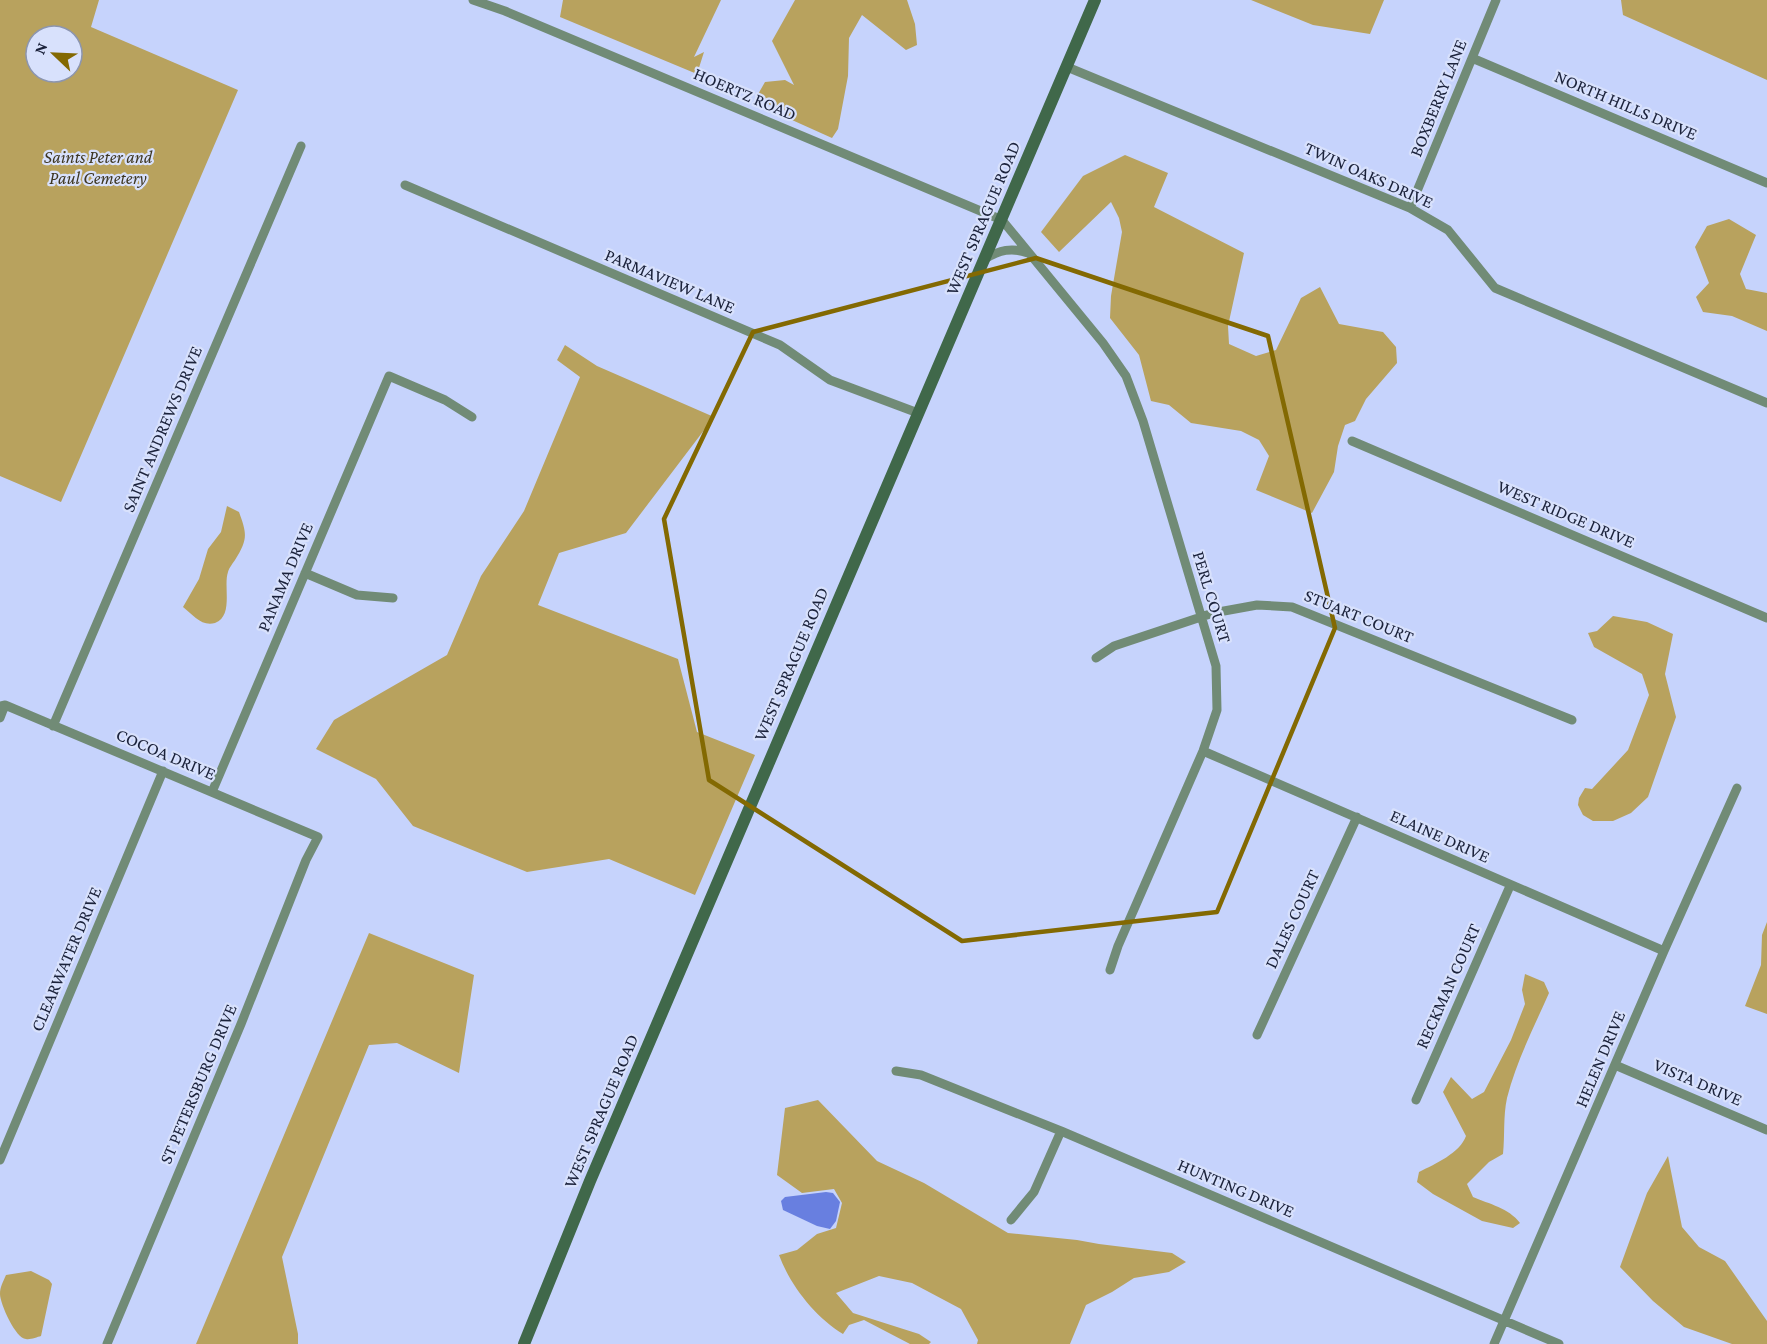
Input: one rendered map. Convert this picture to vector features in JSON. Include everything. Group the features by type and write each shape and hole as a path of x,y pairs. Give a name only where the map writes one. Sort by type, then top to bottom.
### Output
{"street":[{"name":"HOERTZ ROAD","path":"473,0 505,11 1002,220"},
{"name":"WEST SPRAGUE ROAD","path":"524,1344 590,1181 1095,0"},
{"name":"BOXBERRY LANE","path":"1410,208 1496,0"},
{"name":"NORTH HILLS DRIVE","path":"1472,58 1767,183"},
{"name":"TWIN OAKS DRIVE","path":"1067,67 1410,208 1448,230 1495,288 1767,403"},
{"name":"SAINT ANDREWS DRIVE","path":"53,726 301,146"},
{"name":"PARMAVIEW LANE","path":"405,185 780,345 830,380 918,413"},
{"name":"PERL COURT","path":"1002,220 1103,343 1126,376 1143,421 1216,666 1217,710 1203,752 1110,969"},
{"path":"985,259 1008,249 1030,254"},
{"name":"PANAMA DRIVE","path":"212,792 390,376 445,400 472,417"},
{"name":"WEST RIDGE DRIVE","path":"1352,441 1767,618"},
{"path":"305,573 357,595 393,598"},
{"name":"STUART COURT","path":"1096,658 1113,646 1200,616 1257,605 1292,607 1572,720"},
{"name":"COCOA DRIVE","path":"3,706 318,837"},
{"path":"0,718 3,706"},
{"name":"ELAINE DRIVE","path":"1203,752 1664,951"},
{"name":"CLEARWATER DRIVE","path":"0,1160 163,771"},
{"name":"HELEN DRIVE","path":"1494,1344 1737,788"},
{"name":"DALES COURT","path":"1257,1035 1357,817"},
{"name":"ST PETERSBURG DRIVE","path":"107,1344 241,1024 306,860 318,837"},
{"name":"RECKMAN COURT","path":"1416,1100 1510,886"},
{"name":"VISTA DRIVE","path":"1615,1065 1767,1130"},
{"name":"HUNTING DRIVE","path":"896,1071 921,1075 1061,1131 1559,1344"},
{"path":"1011,1220 1034,1192 1061,1131"}],"highlighted area":[{"path":"1036,258 1268,336 1335,628 1217,912 962,941 709,780 664,519 753,332"}],"green space":[{"name":"Saints Peter and Paul Cemetery","path":"0,0 99,0 91,27 238,90 61,502 0,476"},
{"path":"563,0 721,0 694,57 704,52 697,74 560,17"},
{"path":"795,0 907,0 915,24 917,45 906,50 862,15 849,38 848,76 838,129 832,138 792,120 757,96 765,82 785,80 794,85 772,41"},
{"path":"1251,0 1384,0 1370,34 1313,25"},
{"path":"1621,0 1767,0 1767,80 1623,15"},
{"path":"1125,155 1168,173 1154,207 1244,253 1228,326 1229,344 1256,356 1276,350 1301,298 1320,287 1339,324 1383,332 1396,347 1397,363 1366,399 1355,421 1345,425 1338,446 1334,472 1312,513 1256,490 1269,456 1259,440 1241,431 1191,423 1169,405 1151,401 1139,355 1110,318 1111,296 1122,232 1119,218 1111,202 1059,252 1041,232 1083,176"},
{"path":"1729,219 1756,235 1740,274 1746,289 1767,293 1767,331 1732,316 1703,312 1696,297 1709,283 1695,247 1707,226"},
{"path":"565,345 597,366 714,417 626,533 559,553 538,605 678,659 697,732 755,755 695,895 609,859 527,872 413,826 376,779 316,749 334,720 447,655 481,576 524,511 580,377 557,360"},
{"path":"227,506 239,512 245,536 239,553 228,572 224,614 221,619 210,624 198,619 183,607 199,579 208,549 221,532"},
{"path":"1613,616 1647,622 1673,634 1665,674 1676,717 1648,797 1631,813 1613,821 1593,821 1583,815 1578,805 1579,798 1585,788 1592,789 1628,750 1649,695 1642,674 1594,647 1588,633 1597,631"},
{"path":"1767,922 1767,1014 1745,1006 1761,965 1762,935"},
{"path":"369,933 474,975 459,1073 397,1043 369,1045 282,1257 298,1334 298,1344 196,1344"},
{"path":"1525,974 1544,982 1549,993 1515,1071 1507,1098 1503,1154 1489,1162 1467,1184 1473,1197 1498,1207 1515,1218 1520,1223 1513,1228 1482,1221 1433,1194 1417,1182 1419,1172 1446,1157 1463,1142 1466,1136 1443,1092 1451,1077 1472,1099 1484,1092 1511,1040 1525,1004 1522,990"},
{"path":"818,1100 877,1161 924,1183 1008,1233 1172,1253 1186,1262 1169,1272 1134,1278 1086,1305 1070,1344 977,1344 978,1340 961,1309 912,1283 879,1276 836,1293 853,1313 919,1334 931,1342 929,1344 910,1344 864,1320 849,1325 843,1334 813,1309 790,1278 779,1255 797,1250 817,1234 836,1228 842,1203 834,1189 802,1193 777,1175 785,1108"},
{"path":"1668,1156 1682,1227 1699,1247 1725,1261 1767,1321 1767,1344 1732,1344 1684,1327 1653,1301 1620,1267 1647,1193"},
{"path":"31,1271 49,1280 52,1284 41,1336 28,1339 22,1337 13,1327 0,1294 6,1275"}],"water":[{"path":"833,1193 840,1202 836,1221 830,1229 817,1226 783,1210 781,1201 785,1197"}]}
